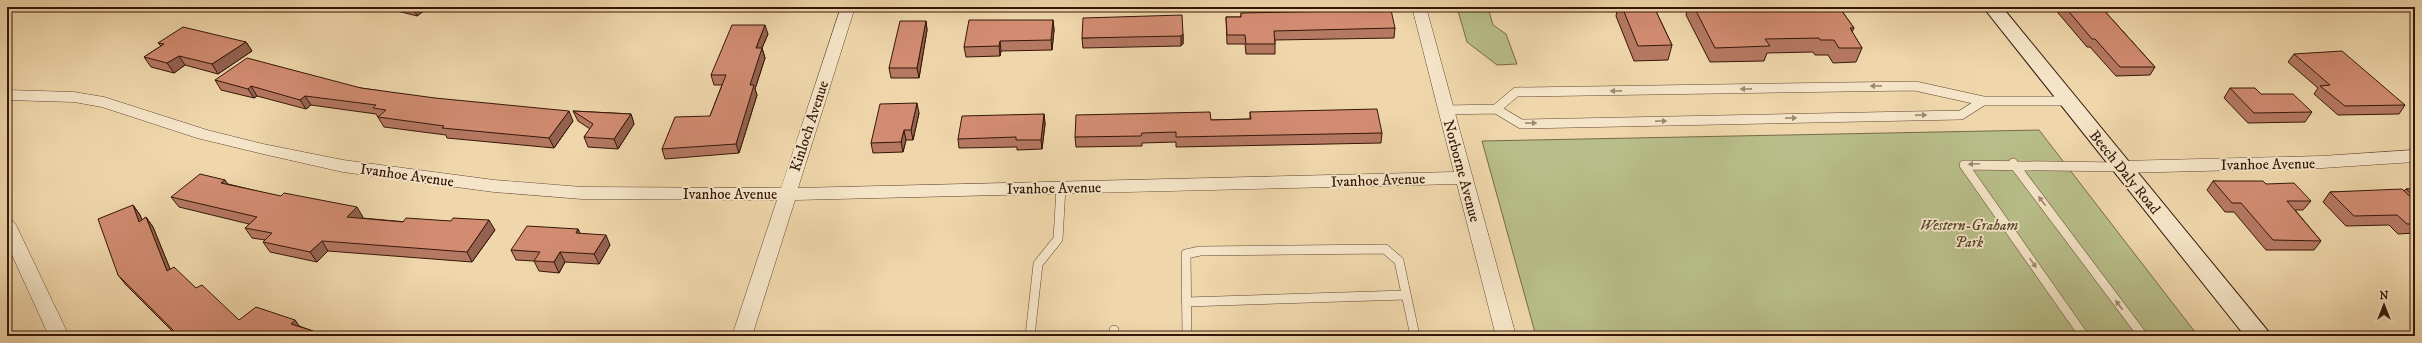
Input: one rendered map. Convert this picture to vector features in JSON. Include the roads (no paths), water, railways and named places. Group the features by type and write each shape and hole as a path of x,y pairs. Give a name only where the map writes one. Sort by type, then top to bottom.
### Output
{"main road":[{"name":"Beech Daly Road","path":"1992,7 2260,336"}],"street":[{"name":"Kinloch Avenue","path":"742,336 786,194 848,7"},
{"name":"Norborne Avenue","path":"1419,7 1506,336"},
{"name":"Ivanhoe Avenue","path":"7,95 68,97 104,102 203,134 263,149 343,166 419,178 582,193 786,194 1464,178"},
{"name":"Ivanhoe Avenue","path":"2120,166 2322,162 2415,156"},
{"path":"7,225 59,336"}],"lane":[{"path":"1496,109 1516,92 1907,86 1983,101 2068,101"},
{"path":"1446,110 1496,109 1521,124 1961,115 1983,101"},
{"path":"2084,336 1964,165 2013,163 2072,167 2120,166"},
{"path":"2013,163 2143,336"},
{"path":"1030,336 1038,264 1058,239 1061,188"},
{"path":"1187,336 1186,254 1200,251 1385,249 1399,261 1415,336"},
{"path":"1186,302 1292,300 1406,295"}],"park label":[{"name":"Western-Graham Park","path":"1969,234"}]}
